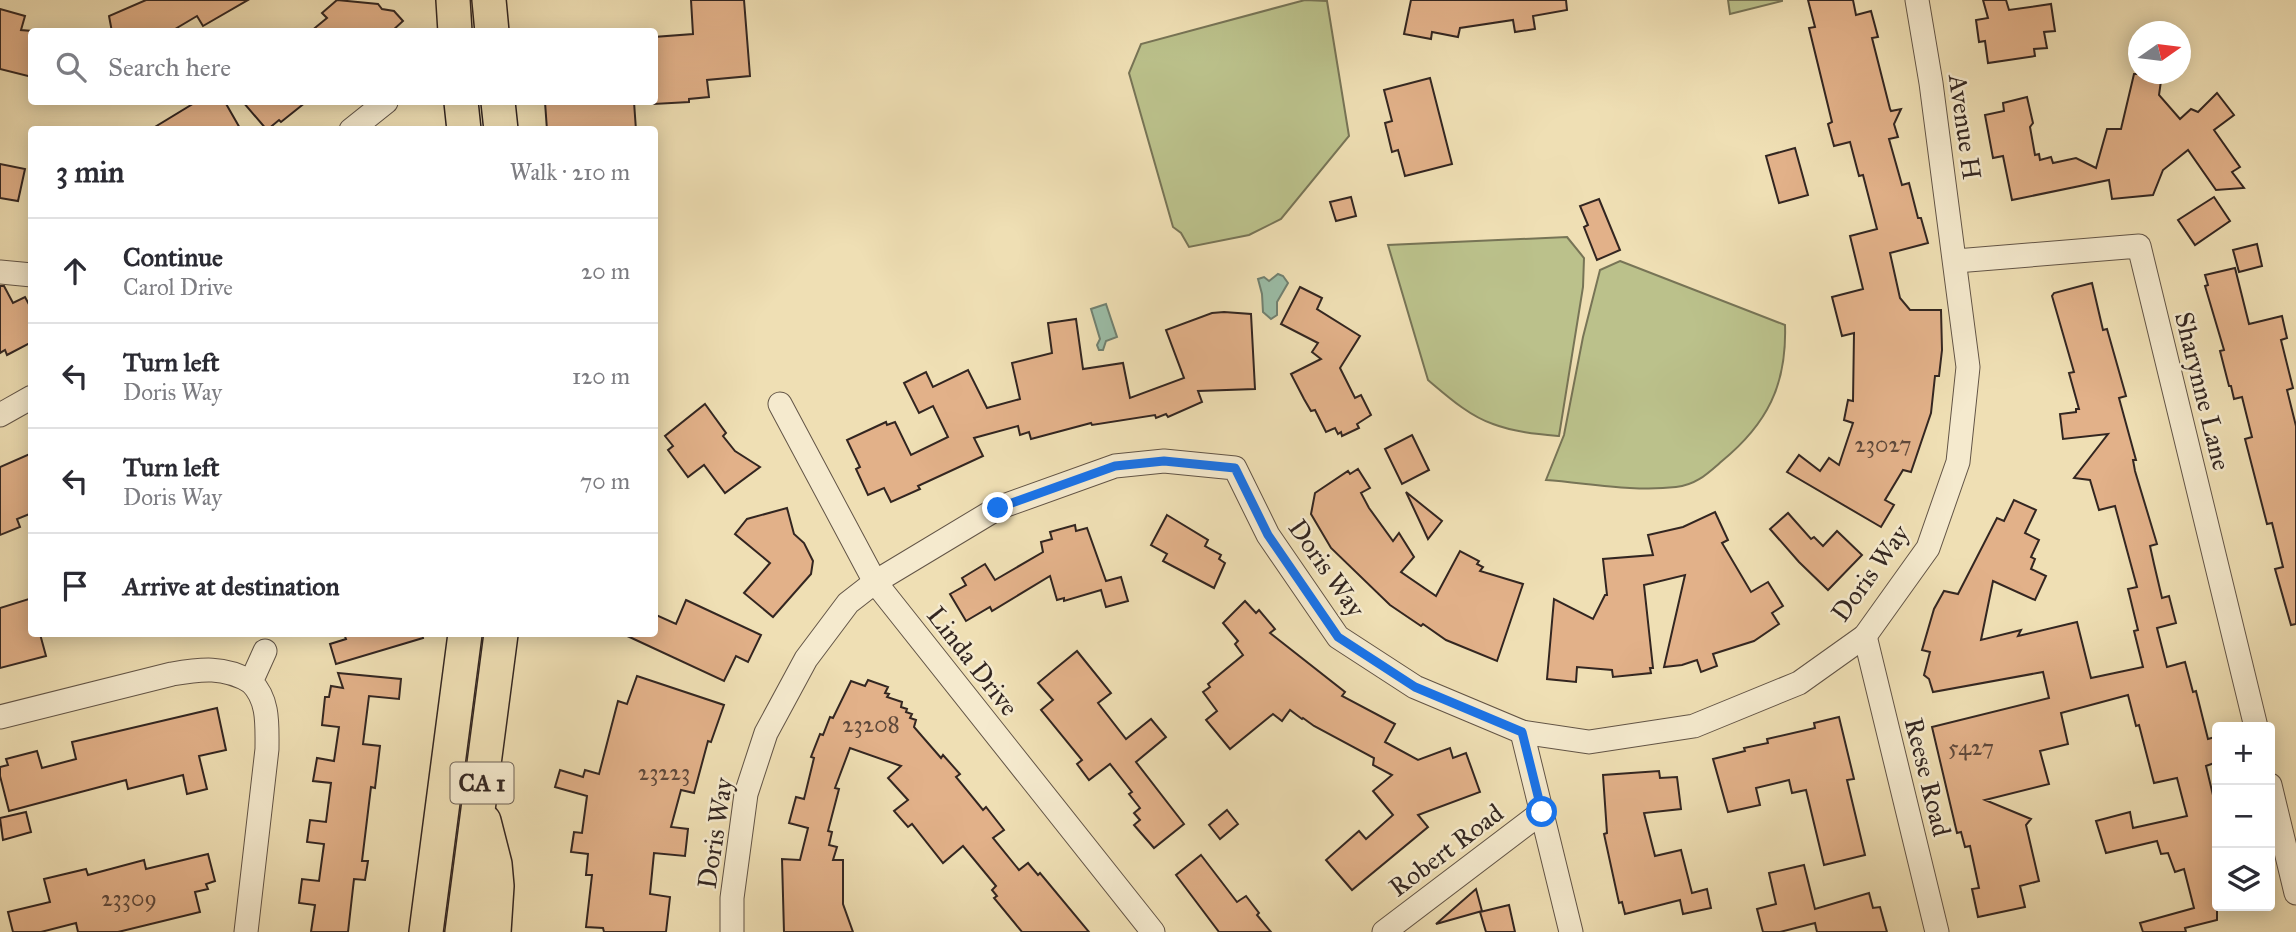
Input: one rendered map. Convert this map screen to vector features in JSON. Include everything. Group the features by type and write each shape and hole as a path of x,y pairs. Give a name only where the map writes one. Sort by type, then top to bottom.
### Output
{"highway":[{"path":"453,0 455,28"},
{"path":"489,0 492,28"},
{"path":"461,105 464,126"},
{"path":"498,105 500,126"},
{"name":"CA 1","path":"426,932 465,637"},
{"name":"CA 1","path":"462,932 501,637"},
{"path":"479,801 496,875 494,932"}],"street":[{"name":"Avenue H","path":"1917,0 1956,261"},
{"path":"356,126 382,105"},
{"name":"Sharynne Lane","path":"1956,261 2139,246 2255,722"},
{"name":"Doris Way","path":"732,932 732,898 746,794 766,733 806,659 848,603 875,582 998,508 1115,466 1164,461 1235,468 1268,535 1338,637 1415,687 1522,732 1589,742 1694,726 1798,683 1865,636 1928,548 1958,462 1968,367 1956,261"},
{"path":"0,272 28,275"},
{"path":"0,415 28,399"},
{"name":"Linda Drive","path":"780,404 875,582 1153,932"},
{"name":"Reese Road","path":"1865,636 1937,932"},
{"path":"251,682 265,651"},
{"path":"0,717 201,669 223,670 251,682 261,693 263,701 267,749 246,932"},
{"path":"1522,732 1571,932"},
{"path":"2275,806 2296,893"},
{"name":"Robert Road","path":"1384,932 1542,812"}],"shaded area":[{"path":"1305,0 1327,1 1349,136 1281,219 1249,235 1189,247 1181,233 1173,227 1129,73 1141,44"},
{"path":"1728,0 1782,0 1782,1 1730,14"},
{"path":"1567,237 1584,258 1583,287 1559,436 1517,431 1475,416 1428,380 1388,245"},
{"path":"1620,261 1785,325 1785,347 1778,385 1762,418 1738,447 1717,466 1690,484 1627,488 1546,480 1564,435 1583,337 1600,270"},
{"path":"1278,274 1288,283 1277,302 1277,315 1271,319 1263,312 1258,279 1264,277 1269,281"},
{"path":"1106,304 1117,337 1106,341 1103,350 1099,350 1097,345 1100,339 1091,309"}],"building":[{"path":"146,0 248,0 203,26 197,16 177,28 111,28 109,16"},
{"path":"337,0 378,4 382,9 394,11 403,21 395,28 315,28 327,18 322,13"},
{"path":"691,0 744,0 750,76 707,80 709,97 689,99 689,102 658,104 658,37 693,34"},
{"path":"1411,0 1566,0 1567,10 1533,16 1535,29 1515,32 1513,20 1460,28 1458,37 1432,32 1431,39 1404,34"},
{"path":"1808,0 1853,0 1856,15 1871,11 1878,37 1872,38 1890,109 1901,109 1894,124 1898,137 1889,139 1902,185 1909,183 1928,243 1890,253 1900,298 1910,310 1941,310 1942,350 1939,376 1935,376 1931,413 1911,472 1903,470 1885,500 1894,505 1881,527 1787,472 1799,455 1820,471 1829,458 1839,465 1853,423 1844,420 1848,400 1853,401 1854,333 1842,336 1832,297 1863,289 1850,236 1877,229 1863,175 1859,176 1850,142 1834,146 1828,124 1832,122 1809,28 1815,27"},
{"path":"1983,0 2006,0 2009,10 2051,4 2055,31 2044,32 2047,48 2034,49 2035,56 1988,63 1985,41 1979,42 1976,20 1988,18"},
{"path":"0,9 25,16 21,30 28,31 28,76 0,69"},
{"path":"1430,78 1452,164 1405,176 1398,150 1392,152 1385,123 1392,121 1384,90"},
{"path":"2132,84 2161,84 2159,95 2180,119 2191,109 2198,112 2217,93 2234,115 2214,130 2240,167 2232,172 2244,188 2216,190 2188,150 2163,170 2153,195 2112,199 2109,180 2012,200 2003,156 1993,158 1985,115 2004,111 2003,103 2027,97 2033,123 2030,127 2035,155 2039,154 2040,160 2051,157 2053,163 2076,158 2096,168 2107,129 2121,129"},
{"path":"191,105 227,105 239,126 157,126"},
{"path":"246,105 302,105 281,122 279,120 272,126 264,126"},
{"path":"545,105 634,105 636,126 547,126"},
{"path":"1795,148 1808,195 1779,203 1766,156"},
{"path":"0,164 25,169 18,201 0,198"},
{"path":"1351,197 1356,216 1336,221 1330,202"},
{"path":"2214,197 2230,221 2195,245 2178,220"},
{"path":"1599,199 1620,250 1597,260 1584,227 1588,225 1580,206"},
{"path":"2257,244 2262,266 2239,272 2233,250"},
{"path":"2235,268 2249,324 2282,316 2287,338 2281,340 2293,388 2287,390 2296,426 2296,624 2291,625 2275,569 2283,567 2272,523 2267,524 2245,439 2252,437 2242,397 2234,399 2229,386 2220,351 2224,350 2205,286 2208,285 2205,275"},
{"path":"2092,283 2103,330 2107,329 2126,396 2119,398 2136,460 2133,460 2135,471 2157,544 2150,546 2162,598 2169,596 2176,623 2157,628 2167,667 2185,662 2193,692 2196,691 2208,739 2212,738 2212,764 2206,766 2212,791 2212,911 2217,911 2217,920 2185,928 2186,932 2143,932 2140,923 2194,908 2184,869 2175,872 2168,853 2161,854 2157,841 2106,853 2096,821 2130,812 2133,828 2187,816 2177,778 2154,783 2128,695 2061,713 2068,744 2040,751 2049,784 1985,800 2031,819 2026,825 2039,881 2020,886 2025,907 1978,917 1972,889 1979,888 1970,846 1965,847 1961,832 1957,833 1932,727 2049,698 2043,672 1933,692 1929,679 1924,675 1930,652 1922,650 1934,609 1944,591 1958,594 1997,518 2004,521 2014,500 2036,510 2025,533 2039,540 2031,557 2035,559 2031,569 2046,576 2035,600 1993,581 1981,640 2021,630 2018,636 2077,622 2091,678 2143,667 2128,589 2137,587 2115,506 2099,510 2090,480 2074,478 2108,434 2063,439 2060,414 2076,412 2076,409 2079,409 2069,373 2074,372 2052,296 2054,293"},
{"path":"0,286 4,286 13,303 25,297 28,303 28,344 7,355 5,350 0,353"},
{"path":"1300,287 1322,298 1317,309 1360,336 1340,368 1355,398 1361,395 1371,415 1357,424 1359,428 1342,436 1335,428 1326,432 1291,374 1321,359 1312,352 1318,343 1281,324"},
{"path":"1212,313 1251,314 1255,389 1198,391 1202,402 1168,417 1166,414 1156,418 1155,415 1092,425 1091,423 1031,439 1029,432 1020,435 1018,426 974,438 983,456 918,486 920,489 891,502 884,488 868,495 856,469 860,467 847,440 886,422 887,425 895,422 911,455 948,437 933,406 919,413 904,383 926,372 933,387 968,370 987,408 1020,399 1012,363 1052,353 1048,323 1076,319 1083,369 1123,363 1130,398 1184,378 1166,330"},
{"path":"705,404 735,451 760,467 725,493 704,465 688,477 668,450 673,446 665,436"},
{"path":"1412,435 1429,470 1402,484 1385,449"},
{"path":"28,455 28,515 17,519 20,527 0,535 0,467"},
{"path":"1358,469 1370,488 1361,493 1369,508 1393,541 1399,533 1414,557 1401,572 1436,596 1460,551 1479,561 1477,564 1483,567 1480,571 1523,584 1497,661 1446,640 1390,605 1331,548 1311,514 1315,493 1348,471 1350,474"},
{"path":"1406,492 1442,521 1428,539"},
{"path":"787,508 794,534 804,543 813,561 811,574 773,617 744,593 770,563 735,534 747,519"},
{"path":"1715,512 1728,540 1722,543 1751,592 1768,582 1783,606 1772,613 1779,624 1754,641 1713,654 1717,666 1701,672 1697,660 1664,667 1685,575 1644,585 1653,668 1650,668 1651,673 1613,677 1612,670 1577,667 1576,682 1547,679 1554,599 1593,619 1607,595 1603,559 1653,555 1648,535 1683,527"},
{"path":"1788,513 1811,539 1814,537 1823,546 1837,531 1862,555 1828,590 1770,529"},
{"path":"1167,515 1208,540 1205,546 1221,555 1219,559 1225,563 1214,588 1163,561 1167,554 1151,545"},
{"path":"1075,525 1076,531 1087,528 1106,581 1121,577 1128,601 1106,607 1101,590 1064,601 1064,598 1057,600 1050,576 992,611 990,607 966,621 950,594 966,585 962,578 985,564 995,580 1043,552 1041,542 1052,539 1050,532"},
{"path":"28,599 28,637 41,637 46,656 0,668 0,608"},
{"path":"686,600 761,635 748,662 736,656 724,681 629,637 658,637 658,616 676,624"},
{"path":"1245,601 1256,613 1259,610 1275,629 1270,633 1345,692 1342,696 1395,724 1385,742 1418,760 1450,748 1453,758 1466,753 1480,792 1418,815 1428,827 1352,890 1326,860 1359,831 1366,839 1393,815 1373,791 1392,775 1373,765 1374,758 1290,710 1282,721 1273,714 1230,749 1206,720 1217,711 1203,692 1210,687 1208,684 1243,655 1235,644 1238,641 1223,623"},
{"path":"345,637 423,638 336,664 330,644 346,639"},
{"path":"1077,651 1111,693 1098,703 1126,739 1151,719 1166,737 1136,762 1184,824 1154,848 1134,825 1140,820 1134,813 1140,808 1129,794 1132,792 1110,764 1089,780 1077,764 1082,760 1041,710 1053,700 1038,683"},
{"path":"338,673 401,679 399,699 369,696 363,744 380,746 375,788 371,787 362,861 368,861 365,880 354,879 348,932 311,932 315,905 299,903 302,879 319,881 324,844 307,842 310,820 326,822 331,783 313,781 317,758 334,761 339,727 322,725 325,697 329,697 331,686 343,688"},
{"path":"637,676 724,705 711,742 708,741 694,793 681,790 671,827 688,829 685,856 654,853 650,894 670,897 666,932 604,932 603,928 586,927 592,875 586,875 588,854 571,852 574,832 582,833 587,796 555,787 560,770 583,777 585,770 599,774 618,701 627,704"},
{"path":"868,680 888,687 885,693 889,694 887,697 902,702 901,707 912,714 910,718 916,720 914,727 941,758 943,755 960,774 956,777 983,810 986,807 1004,830 993,838 1019,870 1028,863 1038,875 1040,873 1089,932 1022,932 994,898 997,896 992,890 996,886 963,846 943,863 912,824 908,827 894,811 908,800 888,778 901,766 850,748 835,788 839,789 828,831 832,832 829,845 837,847 833,860 843,860 843,904 853,932 784,932 782,859 800,860 808,828 789,823 796,797 804,799 814,758 811,757 820,734 823,735 830,717 833,718 851,681 865,686"},
{"path":"217,708 226,750 199,756 207,789 187,794 183,775 128,789 126,780 9,811 0,776 0,767 8,765 6,759 37,751 42,768 76,759 72,742"},
{"path":"1839,717 1854,779 1847,780 1865,855 1824,865 1806,790 1792,793 1789,780 1756,788 1760,805 1728,812 1713,759 1768,743 1767,739 1815,728 1814,723"},
{"path":"1659,771 1660,778 1677,777 1681,809 1644,813 1655,856 1681,850 1692,893 1707,889 1711,908 1683,914 1680,900 1625,914 1622,902 1619,903 1604,834 1607,833 1603,775"},
{"path":"1227,810 1238,824 1220,839 1209,825"},
{"path":"26,812 31,832 3,840 0,818"},
{"path":"208,854 215,881 206,884 208,889 195,892 200,912 118,932 78,932 76,923 41,932 13,932 8,912 50,902 44,879 86,869 88,875 144,860 146,869"},
{"path":"1201,855 1237,902 1246,896 1271,932 1219,932 1176,875"},
{"path":"1804,865 1815,909 1869,893 1873,908 1880,907 1887,932 1817,932 1815,923 1780,932 1763,932 1757,909 1776,904 1769,873"},
{"path":"1476,889 1482,911 1436,924"},
{"path":"1509,905 1515,932 1486,932 1480,912"}],"route":[{"path":"998,508 1115,466 1164,461 1235,468 1268,535 1338,637 1415,687 1522,732 1542,812"}]}
